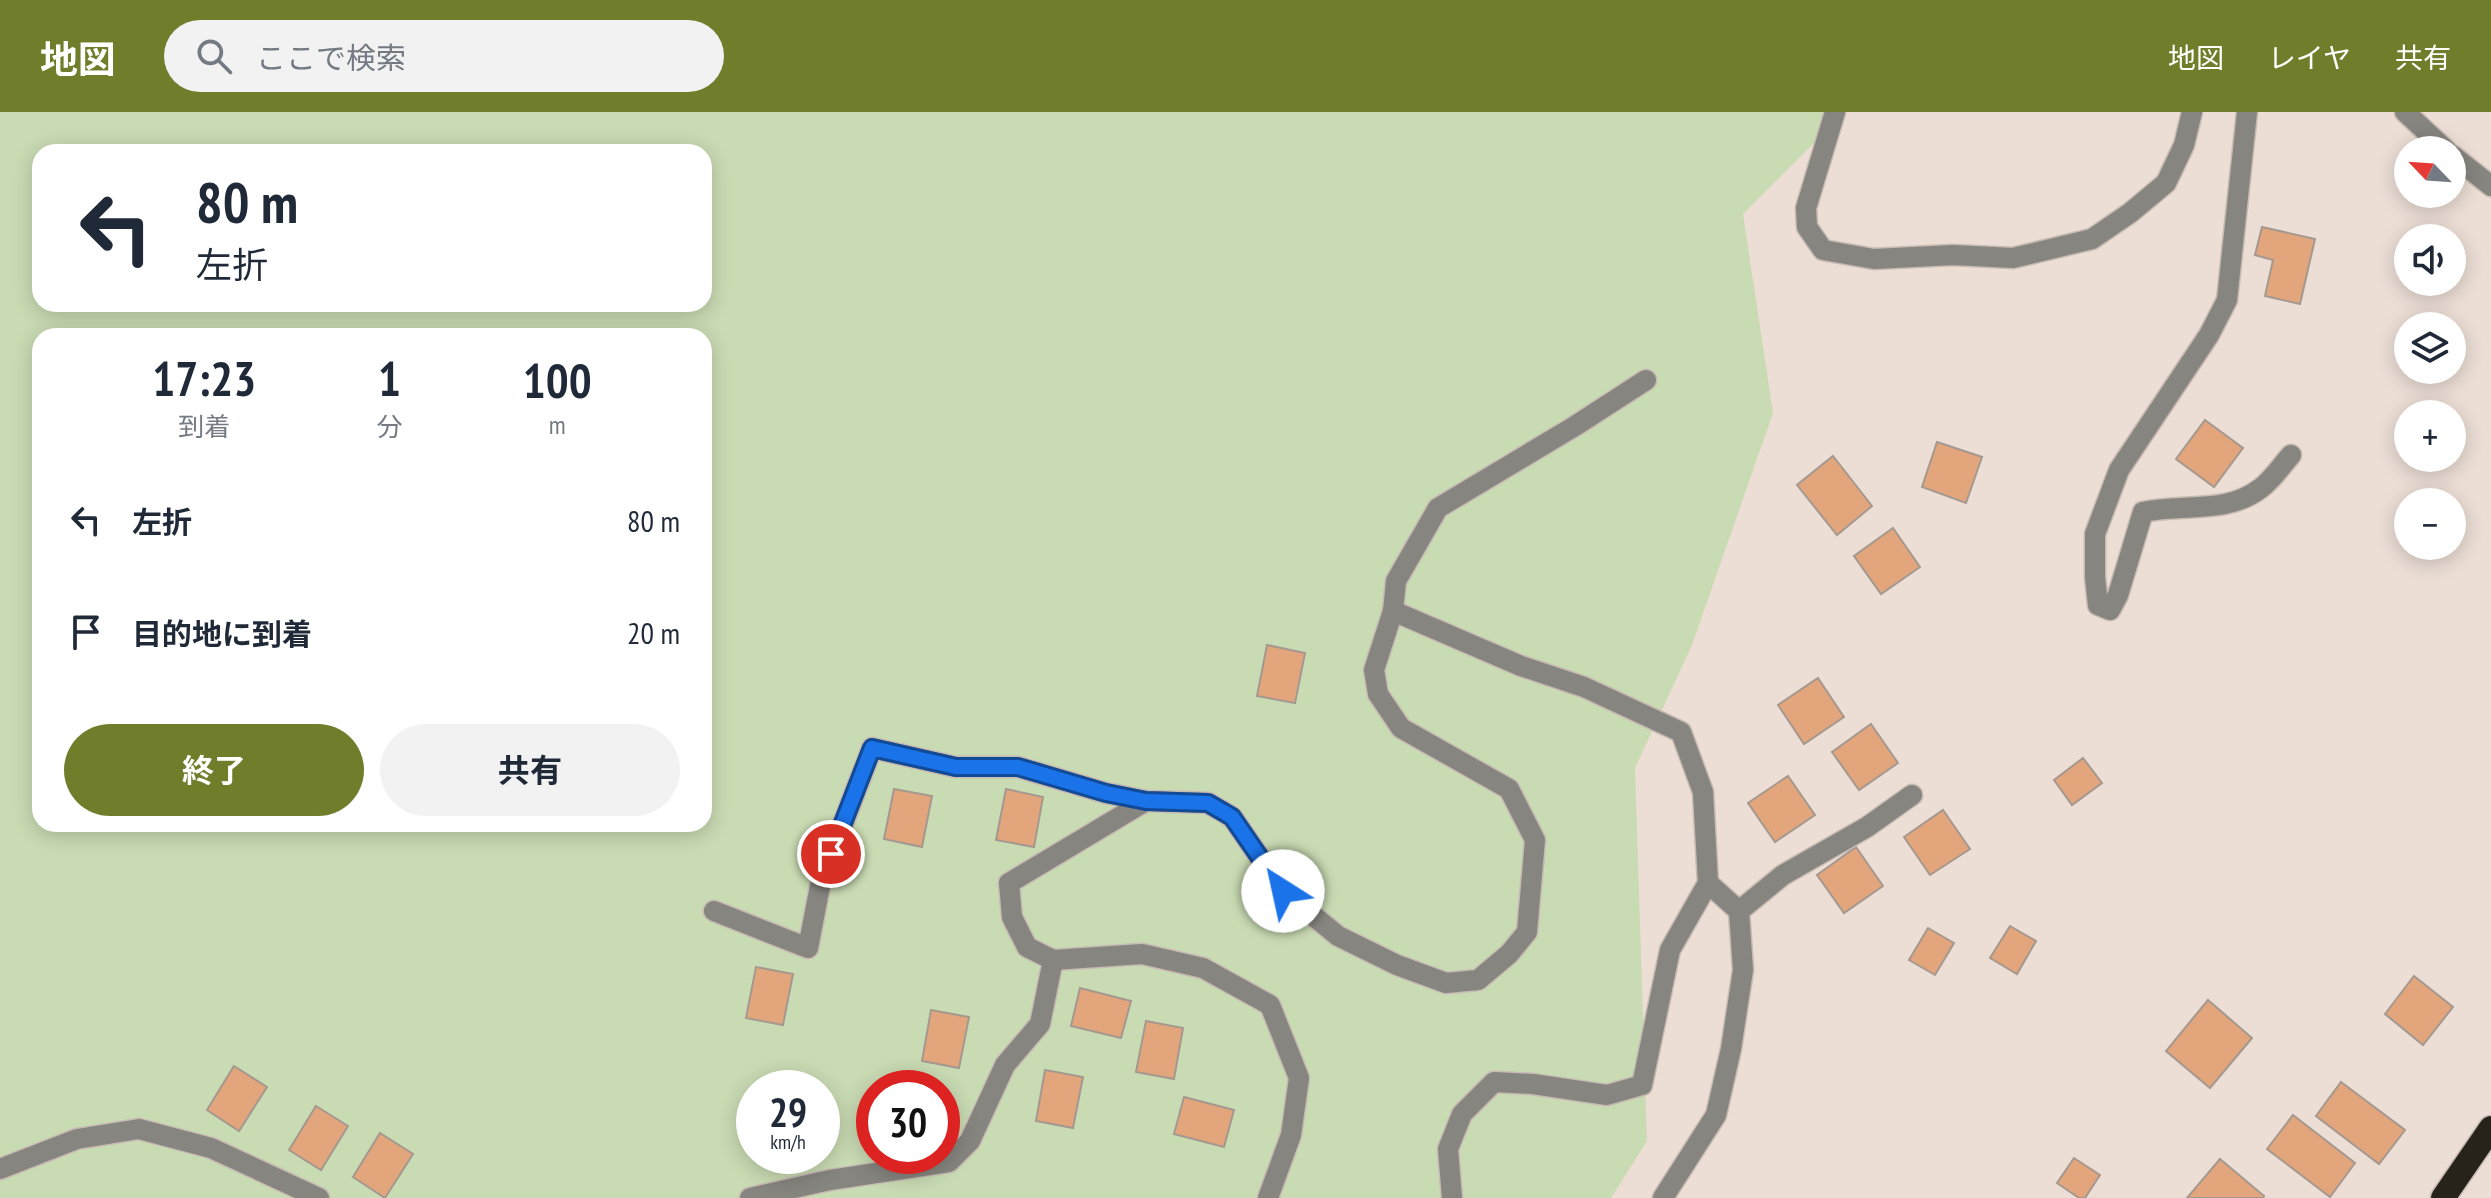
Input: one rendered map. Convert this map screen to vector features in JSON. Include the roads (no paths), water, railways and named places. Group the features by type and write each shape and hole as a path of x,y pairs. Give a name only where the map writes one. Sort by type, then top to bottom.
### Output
{"highway":[{"path":"2443,1198 2491,1128"}],"street":[{"path":"1835,112 1806,208 1807,227 1823,250 1874,259 1953,255 2013,258 2092,239 2166,183 2184,145 2192,112"},
{"path":"2247,112 2227,300 2209,335 2119,470 2095,534 2098,605 2110,610 2118,595 2143,512 2160,508 2226,506 2262,488 2291,455"},
{"path":"2405,112 2431,136"},
{"path":"2466,166 2491,186"},
{"path":"714,911 808,948 821,881 872,748 956,767 1018,767 1106,793 1146,801 1208,803 1232,817 1283,891 1338,936 1397,965 1446,983 1478,980 1509,954 1527,932 1535,840 1509,789 1401,728 1378,694 1374,670 1393,611 1396,581 1438,508 1646,380"},
{"path":"1393,611 1521,666 1584,687 1681,732 1703,792 1708,883 1670,950 1642,1085 1607,1095 1533,1084 1494,1082 1462,1114 1448,1149 1452,1198"},
{"path":"1739,911 1783,875 1867,827 1912,795"},
{"path":"1146,801 1009,883 1012,917 1027,947 1053,960 1142,954 1203,968 1270,1005 1299,1078 1291,1135 1268,1198"},
{"path":"1663,1198 1716,1115 1731,1049 1743,970 1739,911 1708,883"},
{"path":"750,1198 830,1180 949,1162 970,1141 1005,1065 1040,1024 1053,960"},
{"path":"0,1169 77,1139 139,1129 211,1148 319,1198"}]}
